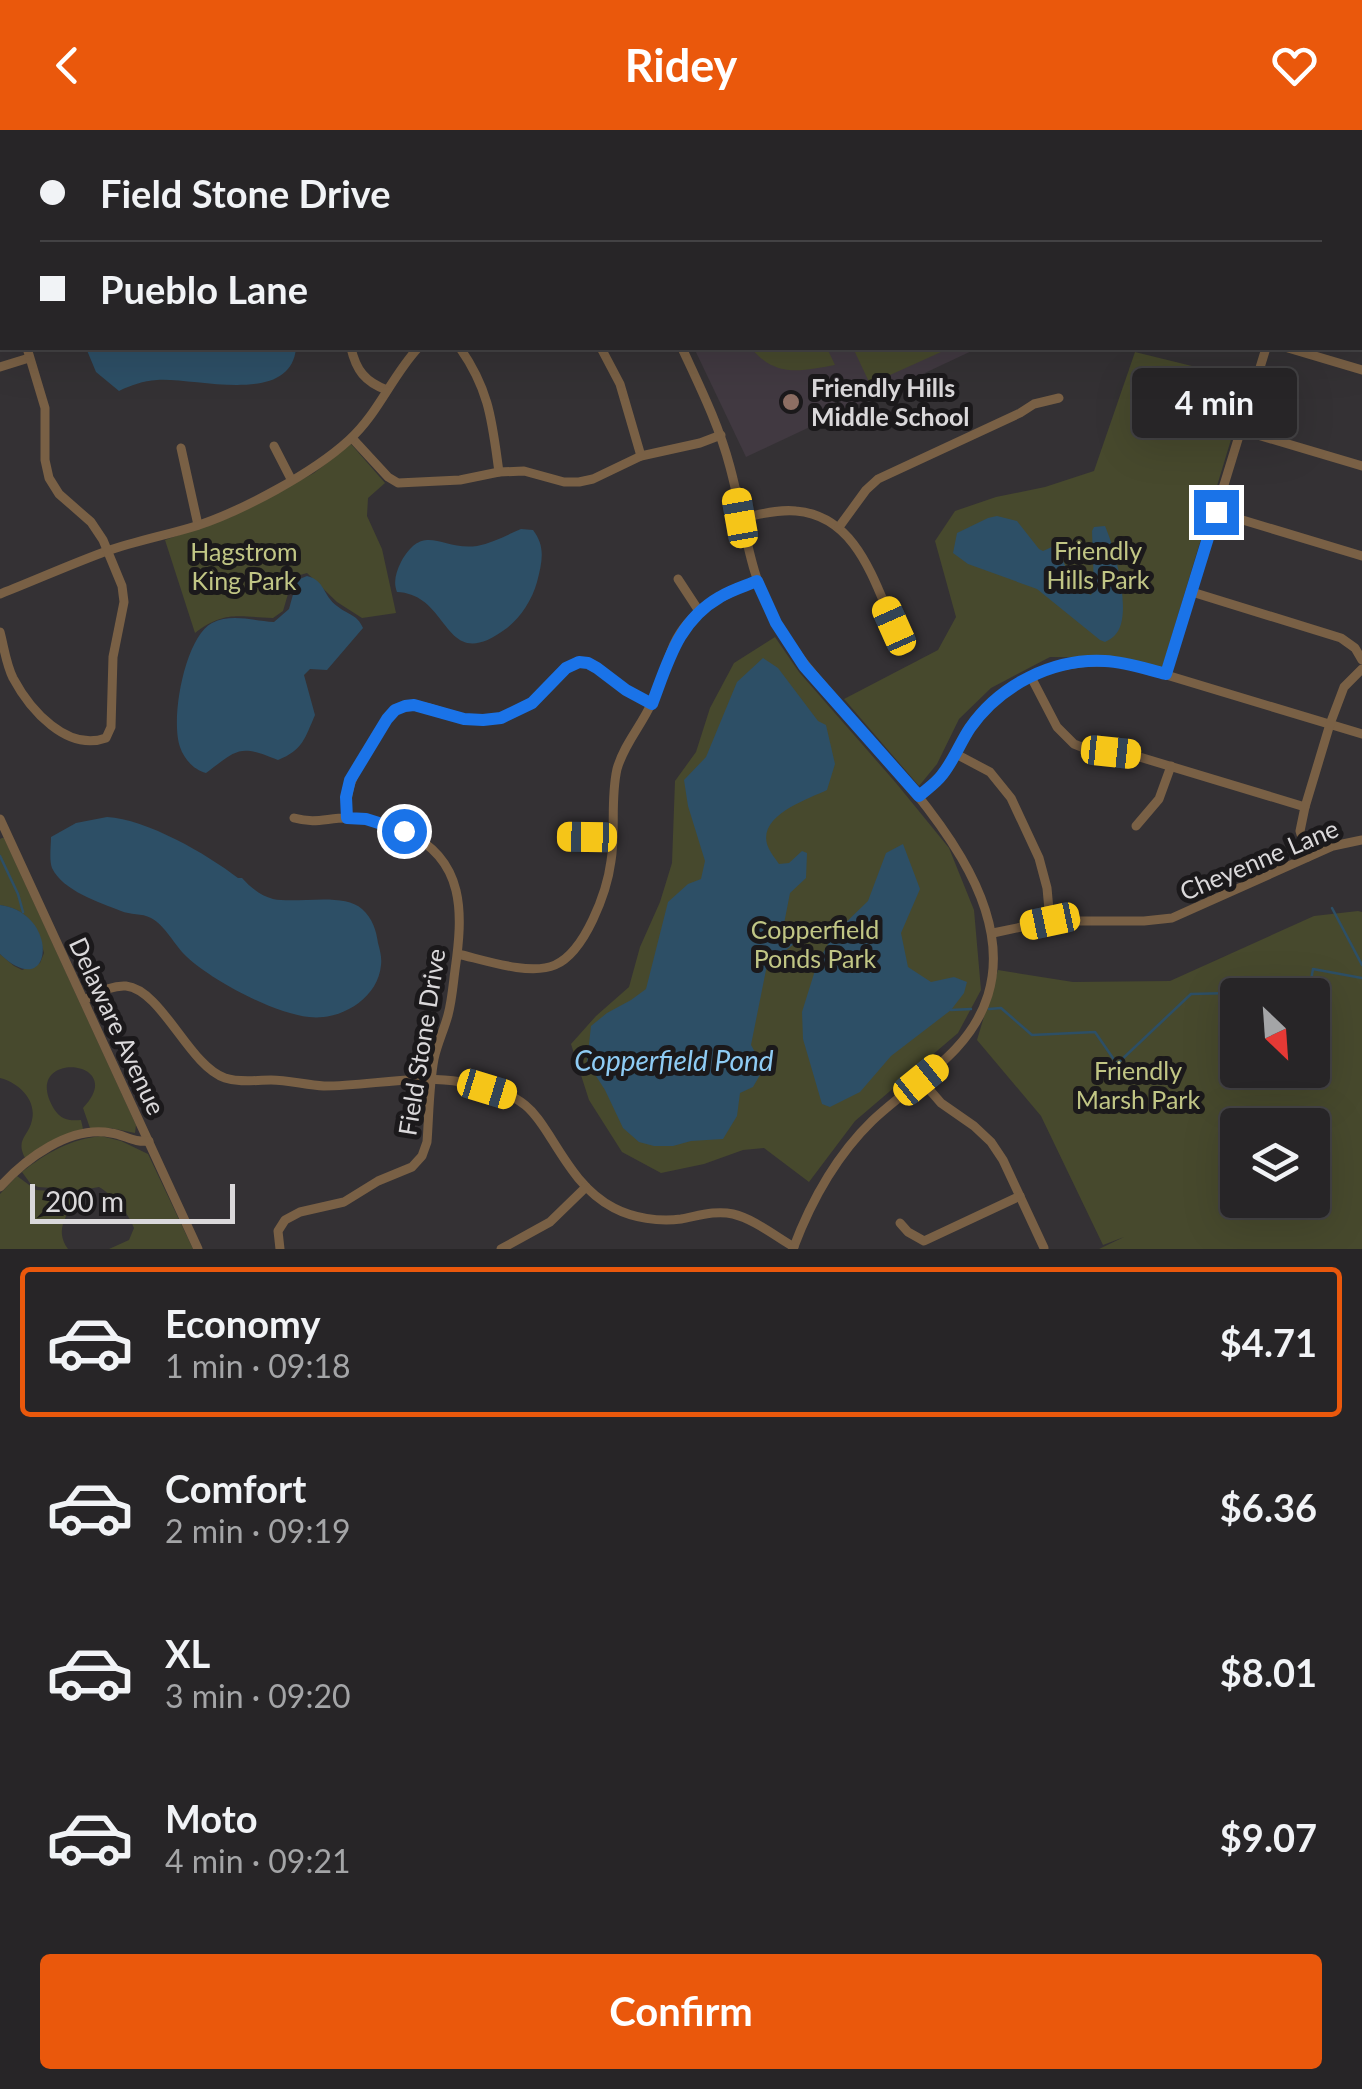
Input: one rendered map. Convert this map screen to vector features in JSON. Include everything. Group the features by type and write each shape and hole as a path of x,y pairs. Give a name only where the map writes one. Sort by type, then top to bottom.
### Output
{"street":[{"path":"351,350 362,376 386,390"},
{"path":"0,594 108,551 232,512 318,464 352,438 416,350"},
{"path":"461,350 485,391 498,472"},
{"path":"602,350 620,384 641,456"},
{"path":"84,1000 111,988 128,986 138,990 168,1017 203,1064 220,1076 239,1081 273,1080 323,1086 431,1078 465,1082 508,1096 524,1104 538,1118 586,1188 614,1208 646,1218 675,1220 716,1212 734,1214 793,1248 813,1200 840,1156 872,1122 966,1040 989,994 995,963 993,933 962,857 942,824 804,666 776,623 748,553 721,435 683,350"},
{"path":"1166,674 1265,350"},
{"path":"1295,350 1362,370"},
{"path":"0,366 28,353 45,408 49,478 60,494 91,522 122,586 124,602 113,658 111,727 106,738 95,742 68,736 29,704 12,675 0,632"},
{"path":"838,527 878,479 1034,404 1059,398"},
{"path":"1241,430 1362,466"},
{"path":"352,438 398,483 524,471 579,482 641,456 721,435"},
{"path":"274,446 291,479"},
{"path":"181,448 198,525"},
{"path":"740,518 797,511 819,516 838,527 860,552 894,626"},
{"path":"1216,512 1362,556"},
{"path":"678,579 699,611"},
{"path":"458,954 532,970 551,968 568,958 584,939 612,861 614,789 627,743 652,704 676,642 699,611 757,581"},
{"path":"1192,592 1341,638 1355,648 1362,660"},
{"path":"347,818 350,780 387,719 405,706 464,719 501,718 532,703 566,668 579,662 597,668 652,704"},
{"path":"919,796 941,777 972,725 992,702 1018,683 1074,662 1130,664 1362,734"},
{"path":"1308,856 1300,832 1305,807 1344,687 1362,669"},
{"path":"1031,677 1057,727 1074,744 1132,755 1305,807"},
{"path":"956,754 990,772 1011,798 1040,858 1048,888 1050,921"},
{"path":"1136,826 1160,799 1172,766"},
{"name":"Field Stone Drive","path":"280,1249 278,1231 285,1220 300,1212 344,1202 378,1181 412,1167 422,1156 427,1142 435,1054 449,1011 458,954 460,904 454,880 441,858 425,842 404,831 366,819 311,823 294,818"},
{"name":"Delaware Avenue","path":"0,819 198,1249"},
{"path":"561,836 612,837"},
{"name":"Cheyenne Lane","path":"993,933 1050,921 1144,922 1172,918 1308,856 1362,840"},
{"path":"921,1080 941,1103 991,1142 1044,1248"},
{"path":"0,1187 35,1156 81,1134 109,1132 149,1142"},
{"path":"501,1249 516,1246 550,1222 586,1188"},
{"path":"900,1223 924,1241 1020,1196"}],"shaded area":[{"name":"Friendly Hills Middle School","path":"695,350 974,350 746,457"}],"green space":[{"path":"753,350 828,350 835,365 790,370 760,358"},
{"path":"854,350 946,350 870,384"},
{"name":"Friendly Hills Park","path":"1135,352 1249,380 1162,668 1126,658 1050,657 991,688 959,719 937,764 919,786 844,699 938,650 956,617 935,541 955,511 1094,471"},
{"name":"Hagstrom King Park","path":"351,444 385,483 368,498 367,516 382,549 396,613 362,618 337,602 307,573 293,577 283,611 273,618 224,618 195,633 165,540 231,517 314,473"},
{"name":"Copperfield Ponds Park","path":"775,637 799,672 949,848 974,910 981,990 958,1033 855,1121 809,1182 764,1148 743,1150 661,1173 622,1152 589,1100 571,1044 629,987 672,863 675,781 696,752 710,708 734,663"},
{"path":"4,838 136,1125 135,1133 90,1128 83,1108 94,1091 94,1079 73,1067 60,1069 50,1076 47,1090 54,1109 66,1119 81,1120 83,1129 53,1140 25,1158 21,1146 32,1120 32,1105 19,1088 0,1078 0,954 22,970 40,963 44,953 39,935 25,915 0,905 0,839"},
{"name":"Friendly Marsh Park","path":"1362,912 1362,1249 1099,1249 1124,1237 1103,1245 1041,1116 977,1040 998,970 1073,982 1170,981 1314,916"},
{"path":"101,1136 148,1154 193,1249 109,1249 129,1240 134,1228 110,1195 99,1187 38,1187 22,1172 59,1148"},
{"path":"17,1176 36,1190 78,1193 62,1228 68,1249 0,1249 0,1194"}],"water":[{"path":"87,350 295,350 290,366 277,377 260,383 157,380 119,391 96,372"},
{"path":"997,516 1017,521 1039,549 1054,546 1071,580 1091,595 1092,531 1094,527 1105,526 1122,589 1123,614 1115,635 1105,642 1100,640 1037,589 968,564 953,553 957,533"},
{"path":"521,529 533,530 540,542 537,582 517,619 486,641 470,643 458,639 428,605 415,596 397,592 399,566 418,543 426,540 477,546"},
{"path":"307,576 317,581 332,602 355,617 363,628 327,670 310,669 304,675 315,715 305,737 293,752 278,760 247,751 225,759 206,773 197,769 184,756 177,734 182,680 194,644 202,631 220,620 274,622 289,609 297,580"},
{"name":"Copperfield Pond","path":"763,658 778,668 818,721 826,725 835,764 827,790 777,817 767,834 768,847 779,864 789,863 802,851 807,853 806,878 790,893 781,939 794,944 767,965 751,1045 764,1068 753,1087 740,1093 737,1116 723,1139 654,1146 639,1142 623,1128 587,1062 591,1026 646,989 668,902 688,884 701,879 705,861 684,780 706,757 737,682"},
{"path":"107,817 140,824 176,839 269,898 344,901 362,909 373,925 381,957 373,988 356,1005 333,1015 309,1017 278,1009 198,966 151,918 121,911 73,889 52,868 51,837 76,823"},
{"name":"Copperfield Pond","path":"903,844 920,889 901,933 908,967 931,982 954,977 967,982 964,993 951,1010 891,1056 860,1092 830,1107 822,1104 803,1039 802,1012 817,964 833,935 868,901 886,853"},
{"path":"0,905 20,911 41,937 43,952 39,963 31,969 18,967 0,954"}],"waterway":[{"path":"0,856 23,912"},
{"path":"1332,908 1362,965"},
{"path":"802,951 817,964"},
{"path":"989,1009 1001,1008 1032,1035 1095,1032 1117,1064 1191,994 1309,991 1313,969 1362,978"},
{"path":"951,1010 971,1009"}],"place":[{"name":"Friendly Hills Middle School","path":"791,402"}],"route":[{"path":"404,831 366,819 347,818 350,780 395,710 414,705 464,719 501,718 532,703 566,668 579,662 597,668 652,704 686,624 722,596 757,581 776,623 804,666 919,796 941,777 972,725 992,702 1018,683 1074,662 1130,664 1166,674 1216,512"}]}
